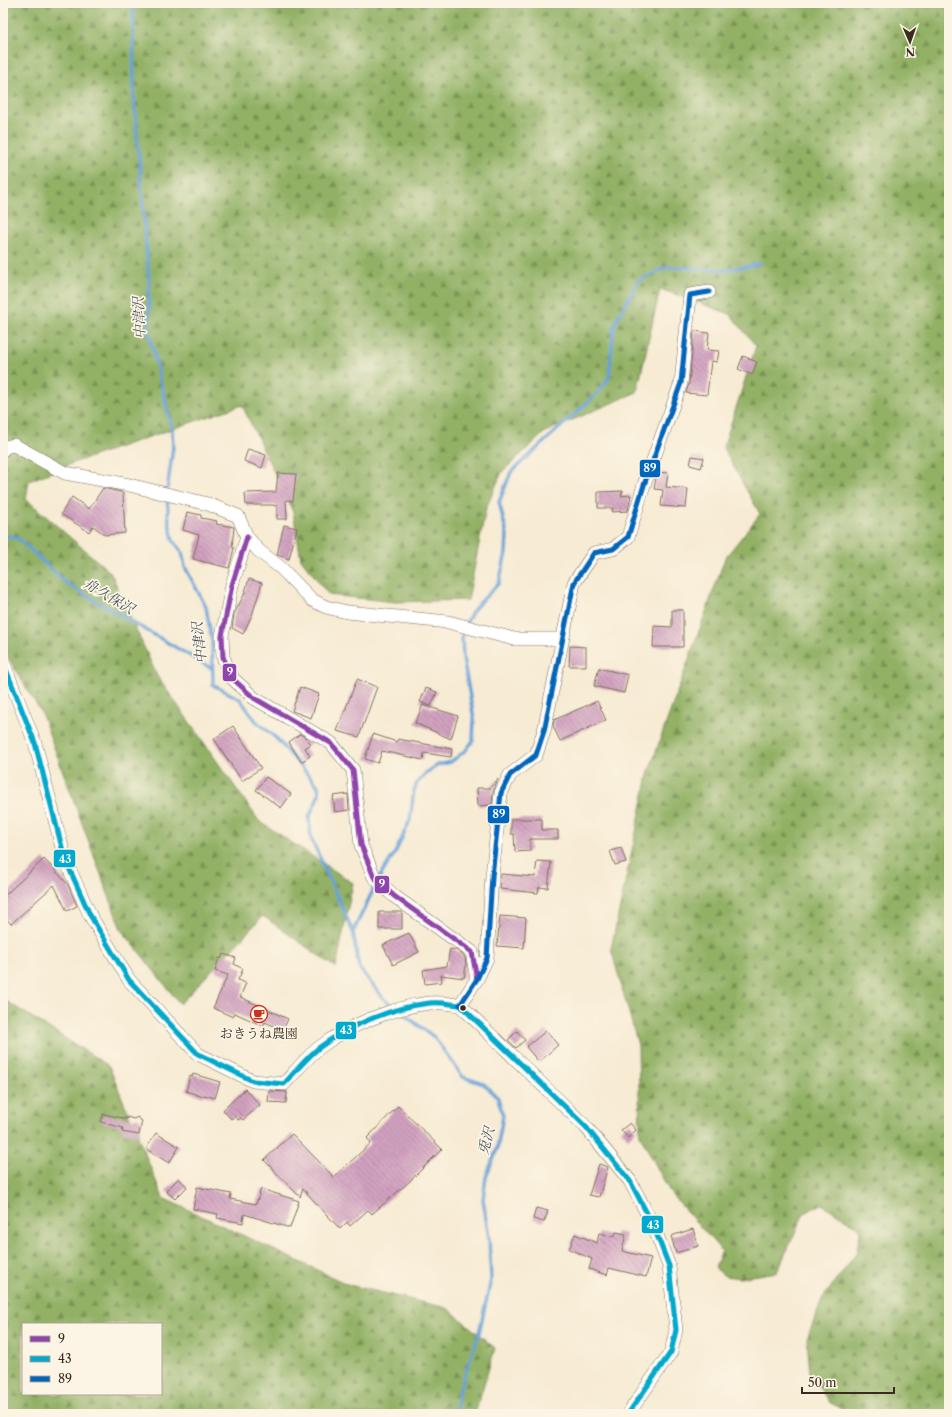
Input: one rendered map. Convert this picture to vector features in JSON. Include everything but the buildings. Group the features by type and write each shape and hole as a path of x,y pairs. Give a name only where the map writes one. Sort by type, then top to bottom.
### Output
{"street":[{"path":"460,1005 477,979 487,958 492,876 501,793 510,775 536,755 544,731 574,584 594,553 612,549 628,537 644,485 681,383 690,295 709,292"},
{"path":"3,450 5,447 14,445 65,473 129,485 208,504 238,516 248,537 312,600 326,607 347,612 448,622 514,639 562,639"},
{"path":"248,537 232,585 222,636 224,657 232,678 254,698 331,743 353,770 361,845 374,877 394,896 472,952 477,979"},
{"path":"3,662 35,743 65,859 90,915 129,980 198,1054 253,1081 284,1084 320,1047 345,1032 373,1019 397,1009 431,1003 460,1005 586,1126 630,1181 653,1225 669,1266 676,1330 671,1352 628,1414"}],"green space":[{"path":"3,3 949,3 949,1414 852,1414 829,1402 810,1374 807,1339 822,1299 856,1254 861,1229 822,1204 804,1213 777,1272 740,1278 725,1276 715,1268 722,1251 671,1194 640,1135 638,1045 611,949 649,771 725,558 760,514 723,448 756,346 730,314 660,289 637,392 545,432 502,472 486,508 468,600 395,602 329,595 301,559 293,512 242,405 76,462 29,481 26,499 111,573 157,676 259,821 353,883 336,968 263,916 180,1004 121,929 41,712 3,649"},
{"path":"3,999 109,1066 163,1198 349,1285 447,1308 495,1348 475,1414 3,1414"}],"waterway":[{"path":"133,3 134,97 149,280 149,333 172,429 173,447 167,491"},
{"path":"379,878 396,851 410,820 414,790 417,783 426,773 438,765 451,762 466,750 473,741 474,719 463,658 462,638 465,625 474,609 499,583 506,553 507,535 499,502 511,472 598,393 609,378 614,325 638,281 667,267 725,270 759,264"},
{"name":"中津沢","path":"167,497 169,522 173,540 182,552 185,567 206,607 212,642 213,685 240,699 256,721 276,738 318,786 319,794 309,818 311,838 353,932 359,968 384,999 394,1007"},
{"name":"舟久保沢","path":"3,535 18,538 67,584 211,668"},
{"path":"353,932 376,884"},
{"name":"兎沢","path":"402,1013 434,1037 463,1077 484,1084 498,1098 503,1116 497,1149 486,1177 483,1199 489,1238 491,1280 479,1333 458,1394 455,1414"}],"transit line":[{"name":"89","path":"460,1005 477,979 487,958 492,876 501,793 510,775 536,755 544,731 574,583 594,553 613,549 628,537 644,485 681,383 690,295 709,292"},
{"name":"9","path":"247,537 232,585 222,636 223,657 232,678 254,698 331,743 353,770 361,845 374,877 394,896 472,952 477,979"},
{"name":"43","path":"3,662 35,743 65,859 90,915 129,980 198,1054 253,1081 284,1084 315,1051 344,1031 358,1024 402,1008 416,1005 433,1003 460,1005 586,1127 630,1181 653,1225 669,1266 676,1330 671,1352 628,1414"}],"place":[{"name":"おきうね農園","path":"259,1014"}]}
